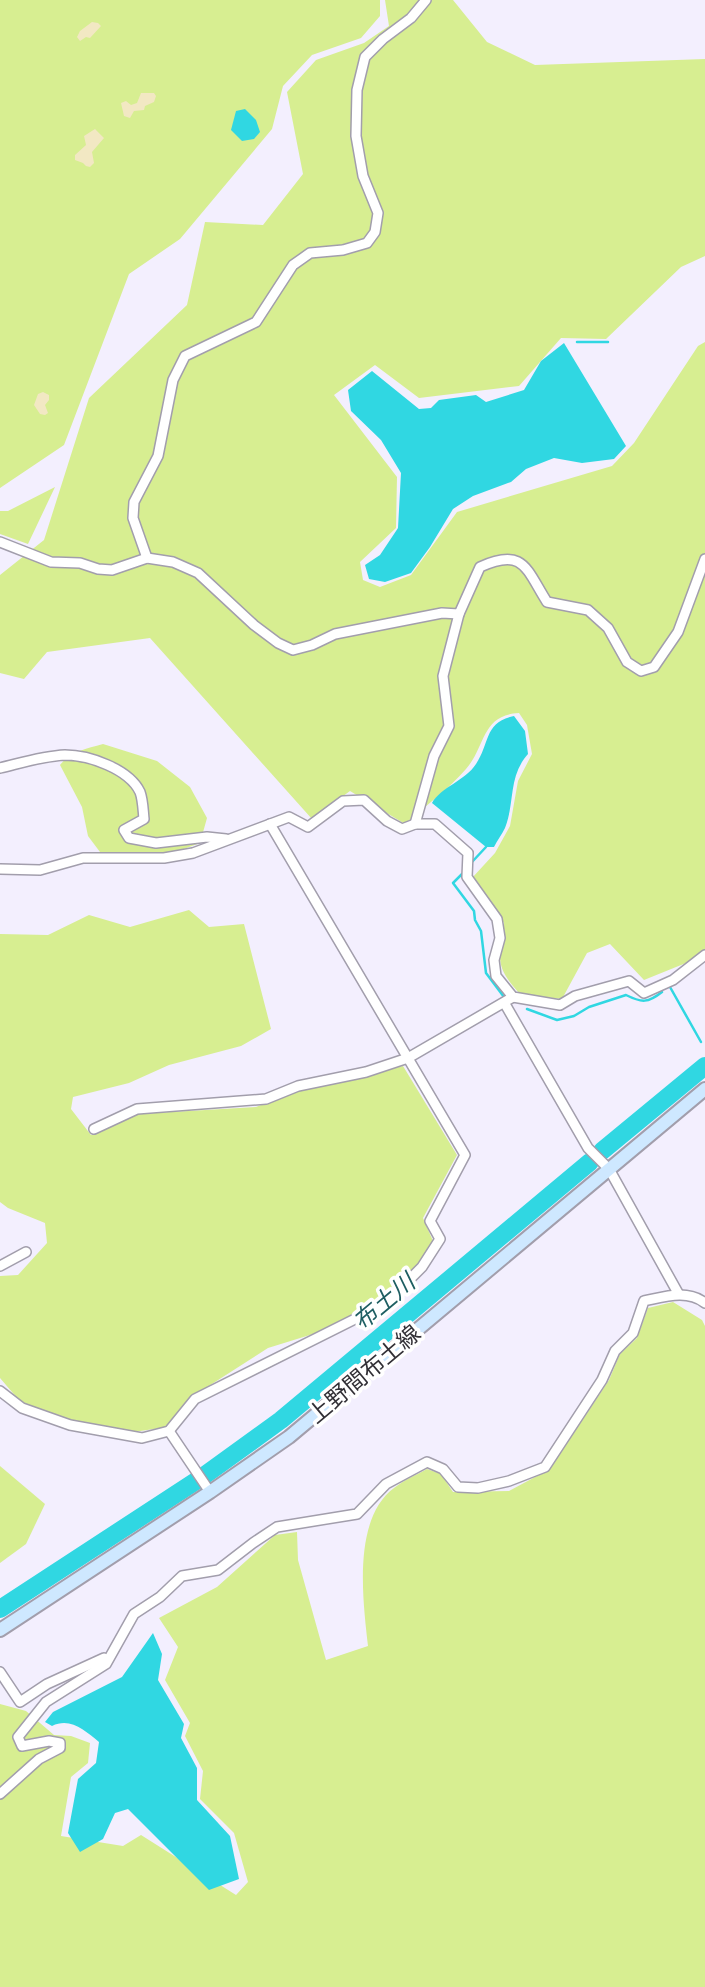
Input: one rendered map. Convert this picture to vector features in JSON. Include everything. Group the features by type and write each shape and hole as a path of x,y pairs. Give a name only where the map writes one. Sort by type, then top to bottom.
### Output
{"main road":[{"name":"上野間布土線","path":"0,1630 289,1437 705,1089"}],"street":[{"path":"147,558 133,518 134,502 158,456 173,380 185,356 256,322 293,265 310,253 343,250 367,243 375,232 378,213 365,184 356,136 357,90 365,57 411,18 426,0"},
{"path":"0,542 51,562 80,563 98,569 112,570 147,558 173,562 198,573 254,625 278,643 293,650 335,634 442,613 458,614"},
{"path":"415,824 434,756 449,726 443,676 458,614 480,567 497,559 512,558 523,564 547,602 588,610 608,628 627,662 641,671 654,667 678,632 705,559"},
{"path":"0,768 40,758 67,755 97,762 120,770 133,780 141,794 144,819 124,830 129,838 156,843 207,837 231,839"},
{"path":"0,869 40,870 82,858 164,858 193,852 289,817 309,827 343,802 364,800 387,821 402,829 415,824 435,824 468,853 467,877 497,919 500,938 494,960 496,976 588,1148 609,1169 678,1293"},
{"path":"0,1391 22,1408 69,1425 142,1438 169,1431 195,1399 385,1304 422,1267 440,1239 430,1221 465,1155 271,824"},
{"path":"94,1129 137,1109 266,1099 298,1086 366,1072 408,1058 509,1001 560,1005 575,996 628,981 644,993 673,980 705,956"},
{"path":"0,1266 26,1252"},
{"path":"0,1794 39,1759 60,1748 60,1743 49,1741 22,1746 18,1737 46,1702 106,1664 134,1614 160,1597 182,1576 218,1570 277,1527 357,1514 386,1484 427,1462 443,1469 458,1487 478,1488 509,1481 545,1467 602,1380 615,1351 633,1333 644,1301 678,1293 705,1303"},
{"path":"169,1431 210,1492"},
{"path":"0,1672 20,1702 47,1684 101,1661 113,1649"}],"green space":[{"path":"0,0 380,0 380,16 361,38 312,55 283,86 272,129 180,239 129,274 64,445 0,488"},
{"path":"385,0 453,0 487,42 535,65 705,59 705,256 681,267 606,339 561,338 519,386 419,398 375,365 334,395 397,477 396,528 360,562 363,580 380,587 411,575 457,512 612,466 634,443 698,346 705,342 705,952 644,980 610,944 587,953 562,999 520,994 506,976 500,962 504,923 472,878 495,853 510,826 518,781 532,754 527,725 519,713 498,719 486,733 466,769 405,824 350,791 312,819 150,638 47,652 24,679 0,673 0,575 44,540 89,398 187,305 205,222 263,225 303,174 287,92 316,60 364,43 389,26"},
{"path":"55,487 28,544 0,534 0,511 8,511"},
{"path":"103,744 157,761 190,787 207,818 200,843 151,861 109,864 88,836 82,807 60,765 74,754"},
{"path":"189,910 209,927 244,924 271,1029 241,1046 169,1065 129,1083 73,1097 71,1109 91,1135 138,1114 256,1107 288,1094 403,1066 457,1155 423,1218 433,1241 420,1263 381,1301 326,1330 268,1348 190,1398 167,1427 134,1432 78,1422 24,1406 0,1378 0,1276 18,1275 47,1243 45,1223 0,1202 0,934 48,935 89,915 130,927"},
{"path":"673,1302 702,1320 705,1326 705,1987 0,1987 0,1704 26,1711 54,1735 71,1736 90,1743 88,1763 71,1777 61,1836 123,1846 141,1835 236,1895 248,1882 234,1833 200,1799 203,1771 185,1736 190,1723 165,1680 178,1647 159,1618 217,1587 275,1535 297,1532 298,1560 326,1660 368,1646 363,1562 372,1519 381,1502 398,1485 427,1469 441,1474 453,1492 509,1491 550,1469 609,1380 620,1354 637,1338 648,1308"},
{"path":"0,1466 45,1504 26,1544 0,1563"}],"sand":[{"path":"92,22 101,26 90,38 86,37 80,41 77,37 80,31"},
{"path":"141,93 154,93 154,102 145,106 144,110 134,111 130,118 124,116 121,103 137,103"},
{"path":"95,129 104,138 92,152 94,163 90,167 75,160 75,155 86,145 84,136"},
{"path":"43,392 49,395 45,405 48,413 45,415 40,414 34,405 38,394"}],"water":[{"path":"245,109 256,120 260,132 254,139 242,141 231,130 236,111"},
{"path":"564,343 626,446 614,459 582,463 554,458 526,469 511,482 473,496 453,509 411,573 385,582 369,579 365,565 380,555 398,528 401,473 381,440 351,411 348,390 372,371 419,409 431,408 439,400 476,395 486,402 524,390 541,361"},
{"path":"514,716 525,731 528,754 517,771 505,828 494,847 486,847 432,803 476,764 492,728 504,719"},
{"path":"153,1633 162,1654 158,1680 184,1724 181,1738 197,1768 197,1800 230,1836 239,1879 209,1890 128,1809 115,1813 103,1839 80,1852 68,1833 78,1779 96,1763 99,1742 72,1724 52,1726 45,1722 53,1712 122,1677"}],"waterway":[{"path":"577,342 608,342"},
{"path":"472,862 486,847"},
{"path":"462,874 453,883 474,911 481,931 486,973 504,997"},
{"path":"670,987 701,1042"},
{"path":"527,1009 557,1020 626,995 645,1001 662,992"},
{"name":"布土川","path":"602,1151 705,1066"},
{"name":"布土川","path":"205,1475 281,1420 590,1162"},
{"name":"布土川","path":"0,1609 196,1481"}]}
